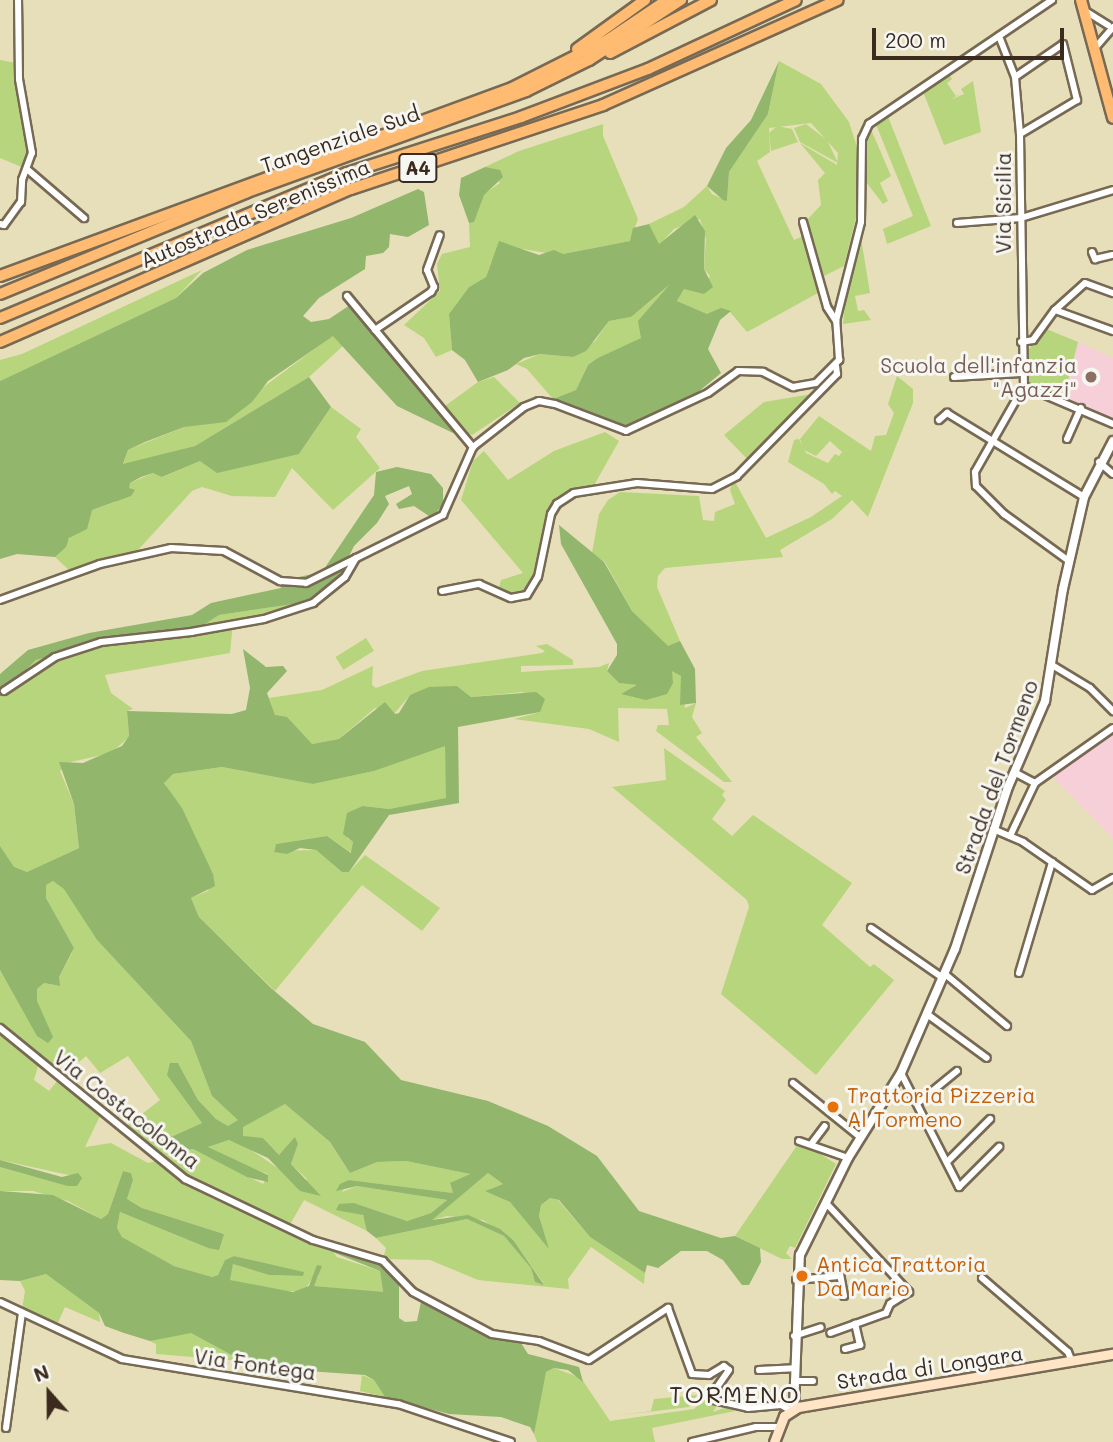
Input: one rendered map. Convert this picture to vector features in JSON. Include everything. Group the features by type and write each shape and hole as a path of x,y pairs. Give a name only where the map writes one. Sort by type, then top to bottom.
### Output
{"highway":[{"name":"Autostrada Serenissima","path":"0,318 335,177 637,73 796,0"},
{"name":"Autostrada Serenissima","path":"0,342 316,204 603,105 838,0"}],"main road":[{"path":"532,79 645,0"},
{"name":"Tangenziale Sud","path":"0,276 532,79 609,39 667,0"},
{"name":"Tangenziale Sud","path":"0,294 247,192 498,103 589,60 681,0"},
{"path":"589,60 632,44 710,0"},
{"path":"1082,4 1113,118"},
{"name":"Strada di Longara","path":"792,1409 1113,1354"},
{"path":"774,1442 779,1427 792,1409"}],"street":[{"path":"0,224 4,225 21,202 22,180 28,170 33,139 19,79 18,0"},
{"path":"836,321 861,222 862,139 869,124 1052,0"},
{"path":"1082,4 1095,20 1111,25"},
{"path":"1090,34 1111,25"},
{"path":"1094,50 1111,25"},
{"path":"1090,34 1103,36"},
{"name":"Via Sicilia","path":"999,36 1015,77 1020,134 1021,373 1024,386"},
{"path":"1015,77 1063,44 1077,100 1020,134"},
{"path":"28,170 85,218"},
{"path":"957,223 1021,218 1113,190"},
{"path":"442,590 479,584 511,598 527,595 538,577 551,514 557,504 574,493 637,483 712,489 737,476 837,374 840,344 836,321 827,307 803,222"},
{"path":"375,330 431,292 434,287 427,270 440,235"},
{"path":"1092,252 1095,259 1110,256 1111,267"},
{"path":"1021,342 1033,340 1055,310 1088,283 1113,293"},
{"path":"346,296 473,447"},
{"path":"1055,310 1113,331"},
{"path":"0,600 100,564 171,548 224,551 295,584 320,579 357,556 443,515 473,447 507,417 539,401 626,431 708,393 738,371 763,372 802,388 828,376 836,366"},
{"path":"954,377 1021,373"},
{"path":"1069,561 1051,552 977,490 975,472 1024,386 1081,408 1113,424"},
{"path":"1066,439 1081,408"},
{"path":"939,420 947,413 1084,497"},
{"name":"Strada del Tormeno","path":"792,1409 796,1280 800,1255 848,1158 901,1073 944,976 993,829 1045,701 1069,561 1084,497 1099,463 1113,441"},
{"path":"1099,463 1113,474"},
{"path":"4,691 55,657 88,646 264,619 313,603 345,577 357,556"},
{"path":"1052,665 1090,688 1113,711"},
{"path":"1010,836 1035,783 1113,728"},
{"path":"1014,772 1035,783"},
{"path":"993,829 1010,836 1092,890 1113,878"},
{"path":"1019,974 1052,862"},
{"path":"871,928 944,976 1007,1026"},
{"path":"927,1014 987,1058"},
{"name":"Via Costacolonna","path":"0,1028 185,1179 313,1240 383,1261 407,1287 492,1334 538,1341 589,1360 668,1308 692,1374 709,1375 724,1366 729,1370 713,1394 714,1400 748,1408 781,1405 792,1409"},
{"path":"919,1102 957,1071"},
{"path":"901,1073 919,1102 960,1188 999,1147"},
{"path":"793,1083 860,1137"},
{"path":"947,1162 990,1119"},
{"path":"812,1143 825,1126"},
{"path":"799,1141 812,1143 848,1158"},
{"path":"826,1203 909,1292 890,1304 886,1313 830,1333"},
{"path":"844,1296 839,1268 855,1266"},
{"path":"796,1280 839,1276"},
{"name":"Strada di Longara","path":"982,1278 1069,1352 1072,1362"},
{"name":"Via Fontega","path":"0,1302 113,1356 154,1368 378,1400 481,1429 498,1441 511,1442"},
{"path":"6,1428 22,1313"},
{"path":"845,1349 860,1345 855,1324"},
{"path":"794,1336 821,1327"},
{"path":"759,1370 794,1368"},
{"path":"794,1381 813,1381"},
{"path":"692,1442 757,1427 779,1427"}],"shaded area":[{"name":"Scuola dell'infanzia \"Agazzi\"","path":"1078,342 1113,358 1113,419 1064,396"},
{"path":"1113,734 1113,838 1052,776"}],"green space":[{"path":"0,60 16,63 19,104 29,135 24,168 0,158"},
{"path":"779,61 821,84 849,122 858,150 859,205 844,266 824,276 805,222 821,205 818,180 825,173 800,143 837,165 838,153 811,123 769,128 770,152 757,161 794,240 801,237 802,223 818,293 747,332 730,312 707,314 677,301 684,289 701,291 710,276 704,269 706,239 700,219 674,229 659,245 649,224 684,207 707,186 712,194 727,201 729,172 768,114"},
{"path":"779,61 768,114 729,172 727,201 723,200 707,186 726,148 751,120"},
{"path":"948,73 952,79 947,83 956,96 962,93 950,100 964,94 961,89 973,81 981,132 944,145 922,89"},
{"path":"887,114 931,226 887,244 883,229 913,216 875,122"},
{"path":"603,124 603,136 638,219 630,241 558,255 505,246 491,262 486,277 469,287 449,314 452,350 436,357 424,338 404,325 440,291 437,264 442,254 470,247 469,223 474,221 484,194 500,183 485,167 519,151"},
{"path":"806,124 827,140 838,163 800,142 794,128"},
{"path":"777,126 792,129 798,142 771,151 769,133"},
{"path":"870,127 891,176 880,183 888,201 883,204 866,182 864,145"},
{"path":"485,167 500,170 503,177 484,195 474,222 469,223 459,195 461,178"},
{"path":"418,189 424,192 429,225 408,237 390,234 389,247 383,253 366,256 365,269 319,298 303,316 311,322 329,319 353,303 457,428 453,433 397,406 333,336 268,381 252,402 226,422 184,427 145,442 128,450 123,464 195,446 309,377 331,407 299,454 217,473 200,461 162,477 153,473 141,477 130,483 129,488 135,490 131,496 92,510 87,529 69,538 66,547 55,557 17,554 0,559 0,381 176,298 203,273 247,250 351,218"},
{"path":"695,215 705,231 704,269 713,287 704,294 684,289 677,301 707,314 721,308 731,311 720,320 708,349 721,373 691,398 625,427 553,399 576,390 588,365 598,358 641,338 638,321 669,285 631,317 609,321 586,351 573,357 540,354 524,358 508,370 478,382 465,360 452,350 449,314 469,287 486,277 499,241 539,255 554,250 563,254 630,241 633,228 649,224 659,244"},
{"path":"861,238 870,293 855,296 858,311 864,310 871,320 843,324 847,284"},
{"path":"202,270 176,298 0,381 0,360 22,354"},
{"path":"669,285 653,304 641,338 588,365 576,390 553,399 527,369 516,364 540,354 573,357 595,341 609,321 631,317"},
{"path":"1044,328 1078,342 1064,396 1056,397 1028,384 1027,352"},
{"path":"333,335 343,346 309,377 195,446 123,465 128,450 184,427 204,424 261,389"},
{"path":"897,376 913,389 913,403 868,517 852,500 832,519 780,550 783,557 665,568 658,576 657,587 680,641 668,647 632,611 605,562 592,553 599,514 608,500 620,492 699,496 703,520 714,521 715,512 735,504 730,490 734,480 766,538 811,517 842,496 835,491 832,494 824,484 788,462 794,440 799,439 803,446 800,439 819,416 871,451 875,436 886,435 894,413 888,404","holes":["830,441 842,452 839,456 835,454 828,463 806,453 805,450 816,456"]},
{"path":"494,377 520,403 472,435 457,428 441,409 478,382"},
{"path":"818,393 752,464 724,435 764,402"},
{"path":"331,407 361,429 356,437 380,468 333,510 292,468 275,497 232,496 202,487 192,491 138,550 70,571 55,557 92,510 115,502 130,483 153,473 163,477 200,461 299,454"},
{"path":"605,432 619,441 593,487 557,504 534,589 511,598 498,591 501,580 523,573 461,500 473,461 484,451 508,480 554,451"},
{"path":"397,467 431,474 443,488 443,504 432,518 414,506 399,509 396,504 412,494 409,486 385,496 389,504 377,523 354,546 335,585 322,594 307,602 219,615 196,630 135,634 36,660 0,696 0,674 28,650 89,633 192,615 211,603 281,588 280,581 322,572 374,495 376,472"},
{"path":"559,525 604,562 632,611 668,646 680,641 695,669 696,703 680,705 681,676 672,671 673,683 667,694 646,700 621,694 637,685 619,683 607,671 617,655 617,644 561,544"},
{"path":"307,602 233,623 230,653 105,675 111,693 133,709 127,711 129,737 111,753 71,762 60,771 74,804 79,848 27,872 14,868 0,846 0,696 36,660 135,634 196,630 219,615"},
{"path":"366,638 374,651 343,670 335,657"},
{"path":"547,644 573,660 573,665 521,666 521,672 599,667 609,663 607,671 619,683 638,685 632,698 672,670 681,676 685,708 696,703 692,717 702,733 696,737 732,782 724,782 656,731 658,725 669,725 667,709 618,708 619,742 589,729 514,719 540,712 523,692 471,697 457,686 410,695 394,714 375,708 339,739 312,744 275,716 269,698 322,690 373,666 372,685 376,688 422,671 542,653 545,651 536,646"},
{"path":"243,649 266,667 283,666 287,671 267,693 275,715 287,717 312,744 339,739 385,702 395,714 399,713 410,695 429,687 457,686 471,697 536,692 545,699 540,712 458,727 459,803 389,815 349,872 342,872 316,850 300,848 287,854 274,852 276,844 327,836 351,853 353,842 343,834 347,813 363,806 389,809 446,798 445,746 374,771 313,784 222,767 173,774 164,783 182,808 213,874 215,886 191,898 199,917 271,988 313,1024 365,1042 401,1080 488,1101 548,1126 597,1156 639,1211 721,1238 735,1236 760,1248 761,1262 749,1285 742,1285 723,1260 707,1251 681,1251 658,1268 647,1265 645,1273 590,1237 559,1200 550,1198 541,1205 539,1216 549,1249 510,1202 485,1191 503,1184 488,1173 432,1220 468,1215 500,1229 514,1241 544,1285 535,1282 531,1268 504,1236 467,1219 376,1238 367,1231 363,1215 336,1210 339,1204 354,1203 407,1221 431,1213 447,1200 357,1186 336,1191 340,1184 349,1180 453,1193 450,1183 470,1174 406,1161 377,1162 350,1173 330,1142 285,1104 243,1127 243,1136 263,1138 279,1155 295,1137 298,1144 291,1164 321,1196 300,1191 268,1158 229,1140 208,1147 268,1175 268,1182 247,1177 193,1149 165,1152 167,1139 202,1123 167,1075 170,1063 178,1063 198,1100 216,1119 228,1126 238,1120 212,1096 191,1041 97,940 64,889 53,881 46,885 46,898 74,948 59,977 60,986 44,983 37,989 37,1001 53,1037 48,1043 37,1036 0,970 0,846 14,867 27,872 79,848 74,804 59,762 83,763 122,746 129,736 127,711 232,714 246,710 250,688"},
{"path":"441,744 445,746 447,798 389,809 363,806 347,838 353,842 352,853 327,836 276,844 274,851 316,850 342,872 349,872 365,855 440,908 422,931 362,885 275,991 199,917 191,898 208,891 213,874 164,782 173,774 222,767 313,784 374,771"},
{"path":"664,748 725,791 722,795 726,800 712,819 732,836 753,815 852,883 822,925 870,967 874,964 894,980 816,1075 721,994 749,907 747,900 612,787 666,780"},
{"path":"53,881 64,888 97,940 191,1041 212,1096 239,1120 228,1126 216,1119 198,1100 178,1063 180,1092 202,1123 179,1134 181,1148 193,1149 263,1184 268,1174 215,1154 208,1147 229,1140 245,1146 288,1175 300,1191 307,1179 291,1164 298,1144 279,1155 263,1138 243,1137 242,1127 285,1104 330,1142 350,1173 377,1162 406,1161 470,1174 450,1184 453,1193 349,1180 342,1192 357,1186 447,1200 431,1213 407,1221 354,1203 367,1222 367,1231 304,1200 288,1228 189,1180 124,1128 160,1100 128,1056 100,1073 86,1056 79,1062 69,1053 52,1069 0,1025 0,970 28,1019 37,1001 37,989 44,983 59,986 59,977 74,948 46,898 46,885"},
{"path":"0,1032 38,1066 34,1080 49,1091 58,1080 100,1116 85,1147 111,1143 148,1163 156,1161 211,1198 335,1251 332,1251 337,1257 380,1271 383,1293 313,1286 319,1275 316,1273 304,1291 271,1291 229,1280 233,1264 269,1275 303,1276 303,1272 234,1256 225,1260 218,1275 212,1277 174,1266 122,1237 117,1228 120,1212 208,1248 224,1234 142,1208 127,1199 133,1180 131,1173 123,1171 108,1214 101,1219 68,1201 33,1191 0,1191 0,1167 67,1186 73,1176 0,1160"},
{"path":"800,1141 836,1164 795,1248 790,1246 786,1253 792,1259 782,1259 735,1236"},
{"path":"0,1160 62,1177 78,1173 82,1178 77,1186 67,1186 0,1167"},
{"path":"123,1171 131,1173 133,1180 127,1199 142,1208 224,1234 219,1250 208,1248 120,1212 117,1228 122,1237 174,1266 212,1277 218,1275 225,1260 234,1256 304,1272 303,1276 269,1275 233,1264 230,1280 293,1292 309,1286 317,1265 322,1266 314,1286 383,1292 380,1271 330,1251 335,1251 383,1265 392,1274 399,1283 399,1318 405,1322 417,1321 421,1302 482,1334 521,1343 528,1354 579,1367 583,1382 568,1370 554,1368 546,1372 534,1434 530,1427 501,1417 449,1414 385,1397 374,1380 365,1375 293,1370 237,1358 191,1333 150,1341 124,1333 105,1326 99,1313 46,1274 20,1281 0,1280 0,1191 53,1195 101,1219 108,1214"},
{"path":"488,1173 503,1184 487,1190 510,1202 548,1247 539,1216 541,1205 550,1198 558,1200 590,1237 645,1273 644,1284 591,1247 568,1279 569,1289 478,1280 430,1260 383,1259 386,1248 376,1238 467,1219 504,1236 531,1268 535,1282 544,1284 514,1241 483,1220 447,1216 429,1221"},
{"path":"46,1274 99,1313 100,1322 65,1307 56,1327 22,1310 25,1291 20,1281"},
{"path":"175,1333 191,1333 237,1358 254,1362 156,1354 156,1344 150,1341"},
{"path":"554,1368 581,1378 610,1421 694,1409 705,1399 717,1405 713,1412 727,1407 735,1411 652,1428 655,1442 537,1442 534,1434 541,1388 546,1372"},
{"path":"362,1375 374,1380 385,1397 360,1391"},
{"path":"697,1395 689,1407 614,1416 651,1411 654,1399"}],"place":[{"name":"Scuola dell'infanzia \"Agazzi\"","path":"1091,377"},
{"name":"Trattoria Pizzeria Al Tormeno","path":"833,1107"},
{"name":"Antica Trattoria Da Mario","path":"802,1276"}],"district":[{"name":"TORMENO","path":"735,1394"}]}
